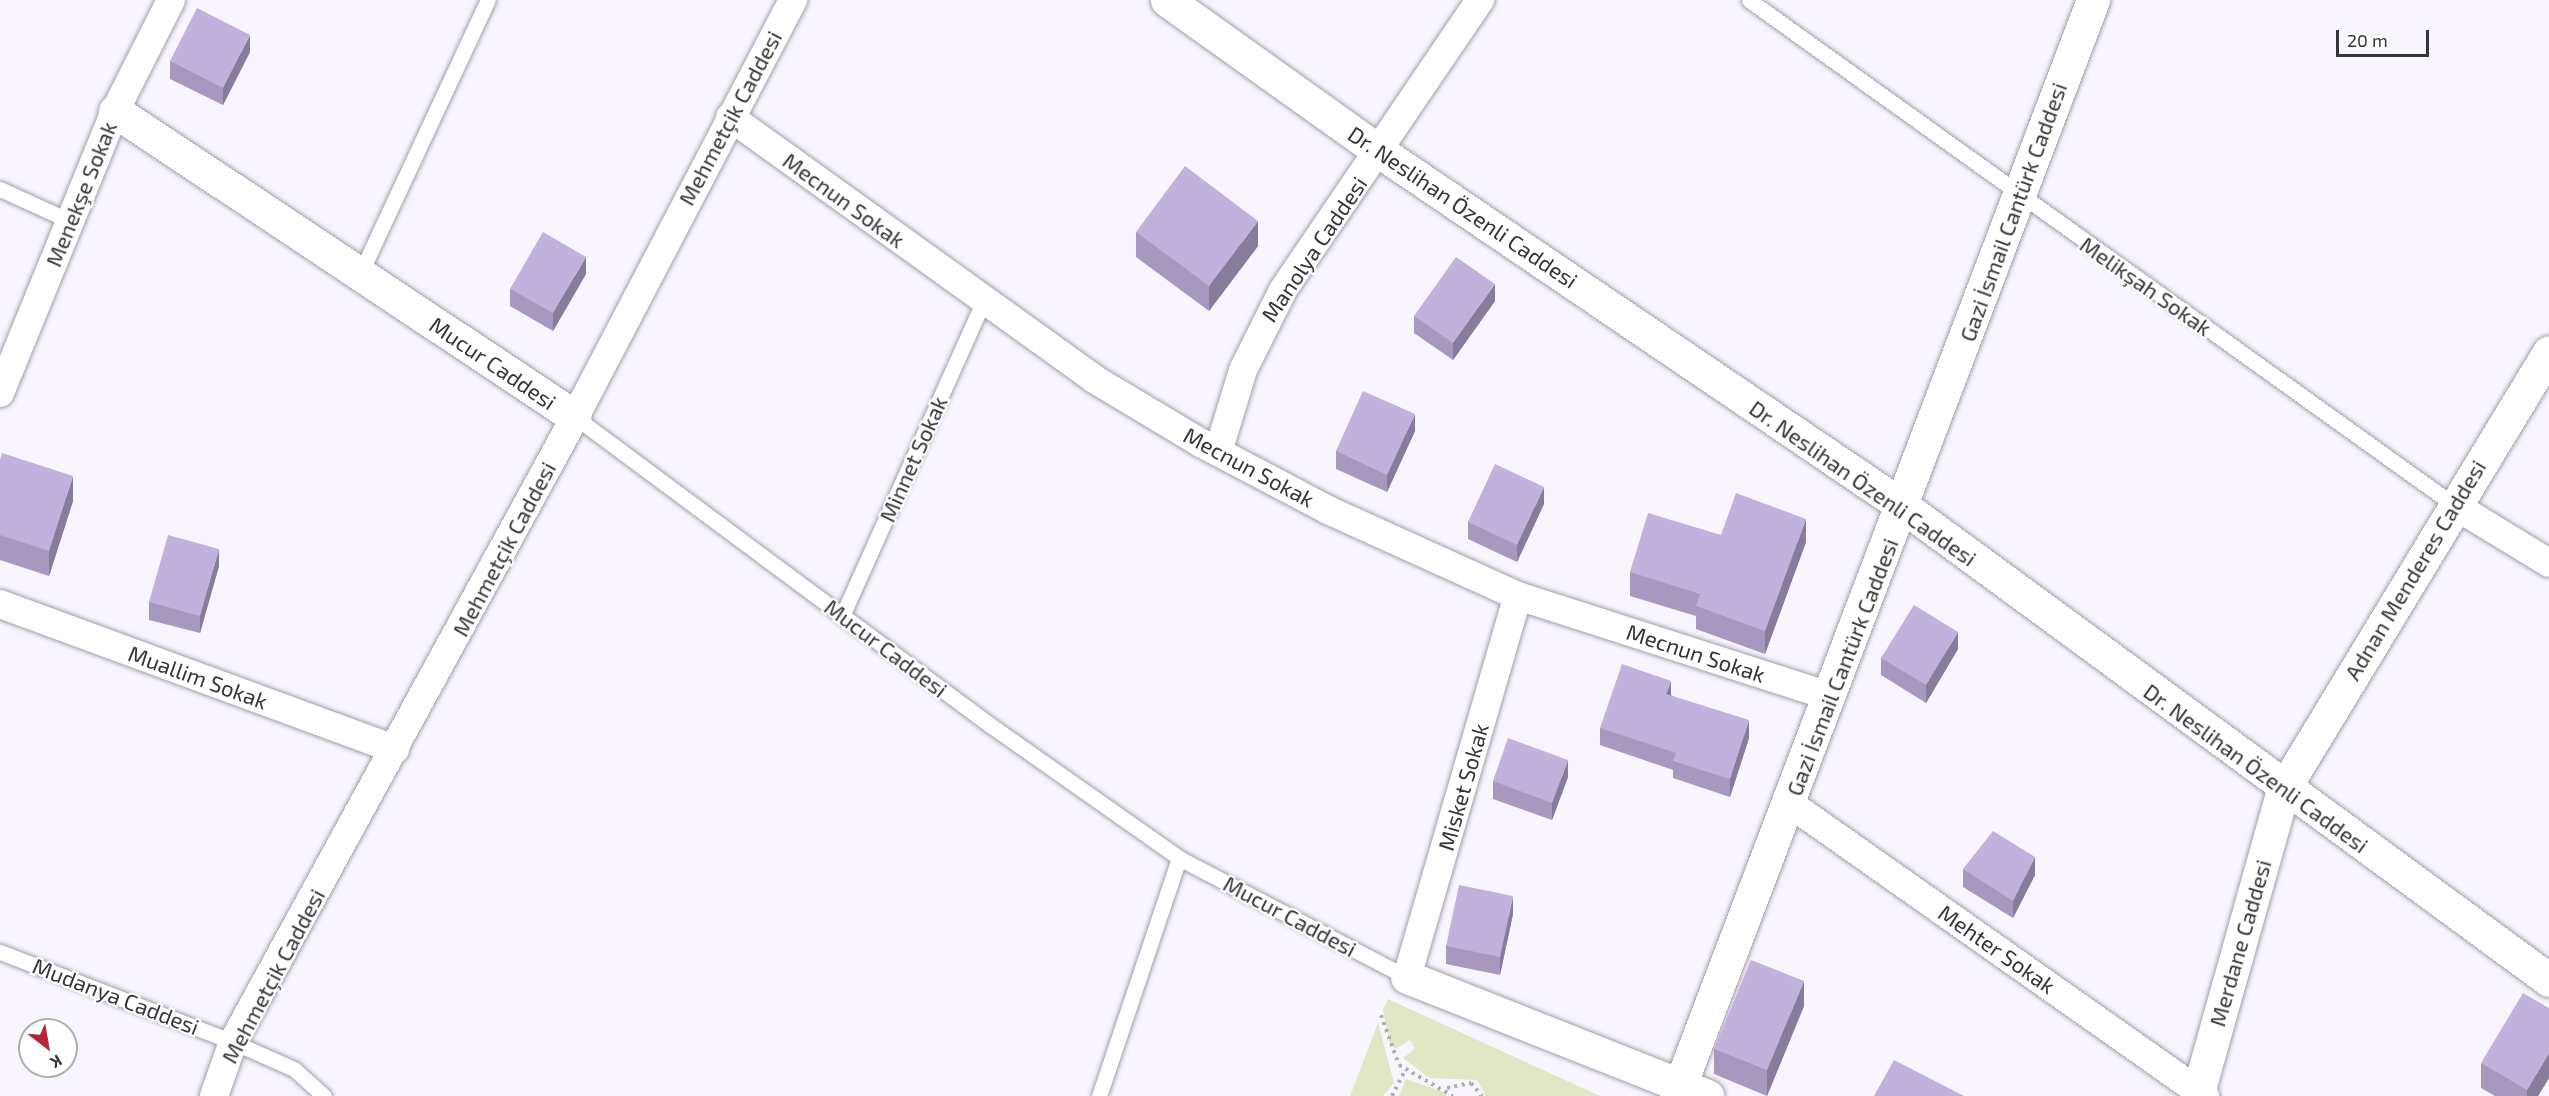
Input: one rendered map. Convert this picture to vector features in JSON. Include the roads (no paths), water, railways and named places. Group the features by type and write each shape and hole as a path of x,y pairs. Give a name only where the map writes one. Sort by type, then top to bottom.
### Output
{"street":[{"name":"Menekşe Sokak","path":"0,393 115,111 171,0"},
{"name":"Mehmetçik Caddesi","path":"214,1096 233,1042 575,417 793,0"},
{"name":"Dr. Neslihan Özenli Caddesi","path":"1167,0 1379,151 1904,507 2283,790 2549,980"},
{"name":"Manolya Caddesi","path":"1218,452 1259,332 1480,0"},
{"name":"Gazi İsmail Cantürk Caddesi","path":"1688,1092 1789,803 1904,507 2018,194 2093,0"},
{"name":"Mucur Caddesi","path":"115,111 575,417"},
{"name":"Mecnun Sokak","path":"730,117 983,302 1094,379 1218,452 1518,596 1830,696"},
{"name":"Adnan Menderes Caddesi","path":"2283,790 2549,352"},
{"name":"Melikşah Sokak","path":"2454,505 2549,563"},
{"name":"Misket Sokak","path":"1407,977 1518,596"},
{"name":"Muallim Sokak","path":"0,604 395,749"},
{"name":"Merdane Caddesi","path":"2200,1094 2283,790"},
{"name":"Mehter Sokak","path":"1789,803 2200,1094"},
{"name":"Mucur Caddesi","path":"1407,977 1688,1092"}],"lane":[{"path":"360,274 488,0"},
{"name":"Melikşah Sokak","path":"1749,0 2454,505"},
{"path":"0,189 70,221"},
{"name":"Minnet Sokak","path":"842,616 983,302"},
{"name":"Mucur Caddesi","path":"575,417 842,616 1179,858 1407,977"},
{"path":"1100,1096 1179,858"},
{"name":"Mudanya Caddesi","path":"0,952 233,1042 294,1069 324,1096"}]}
